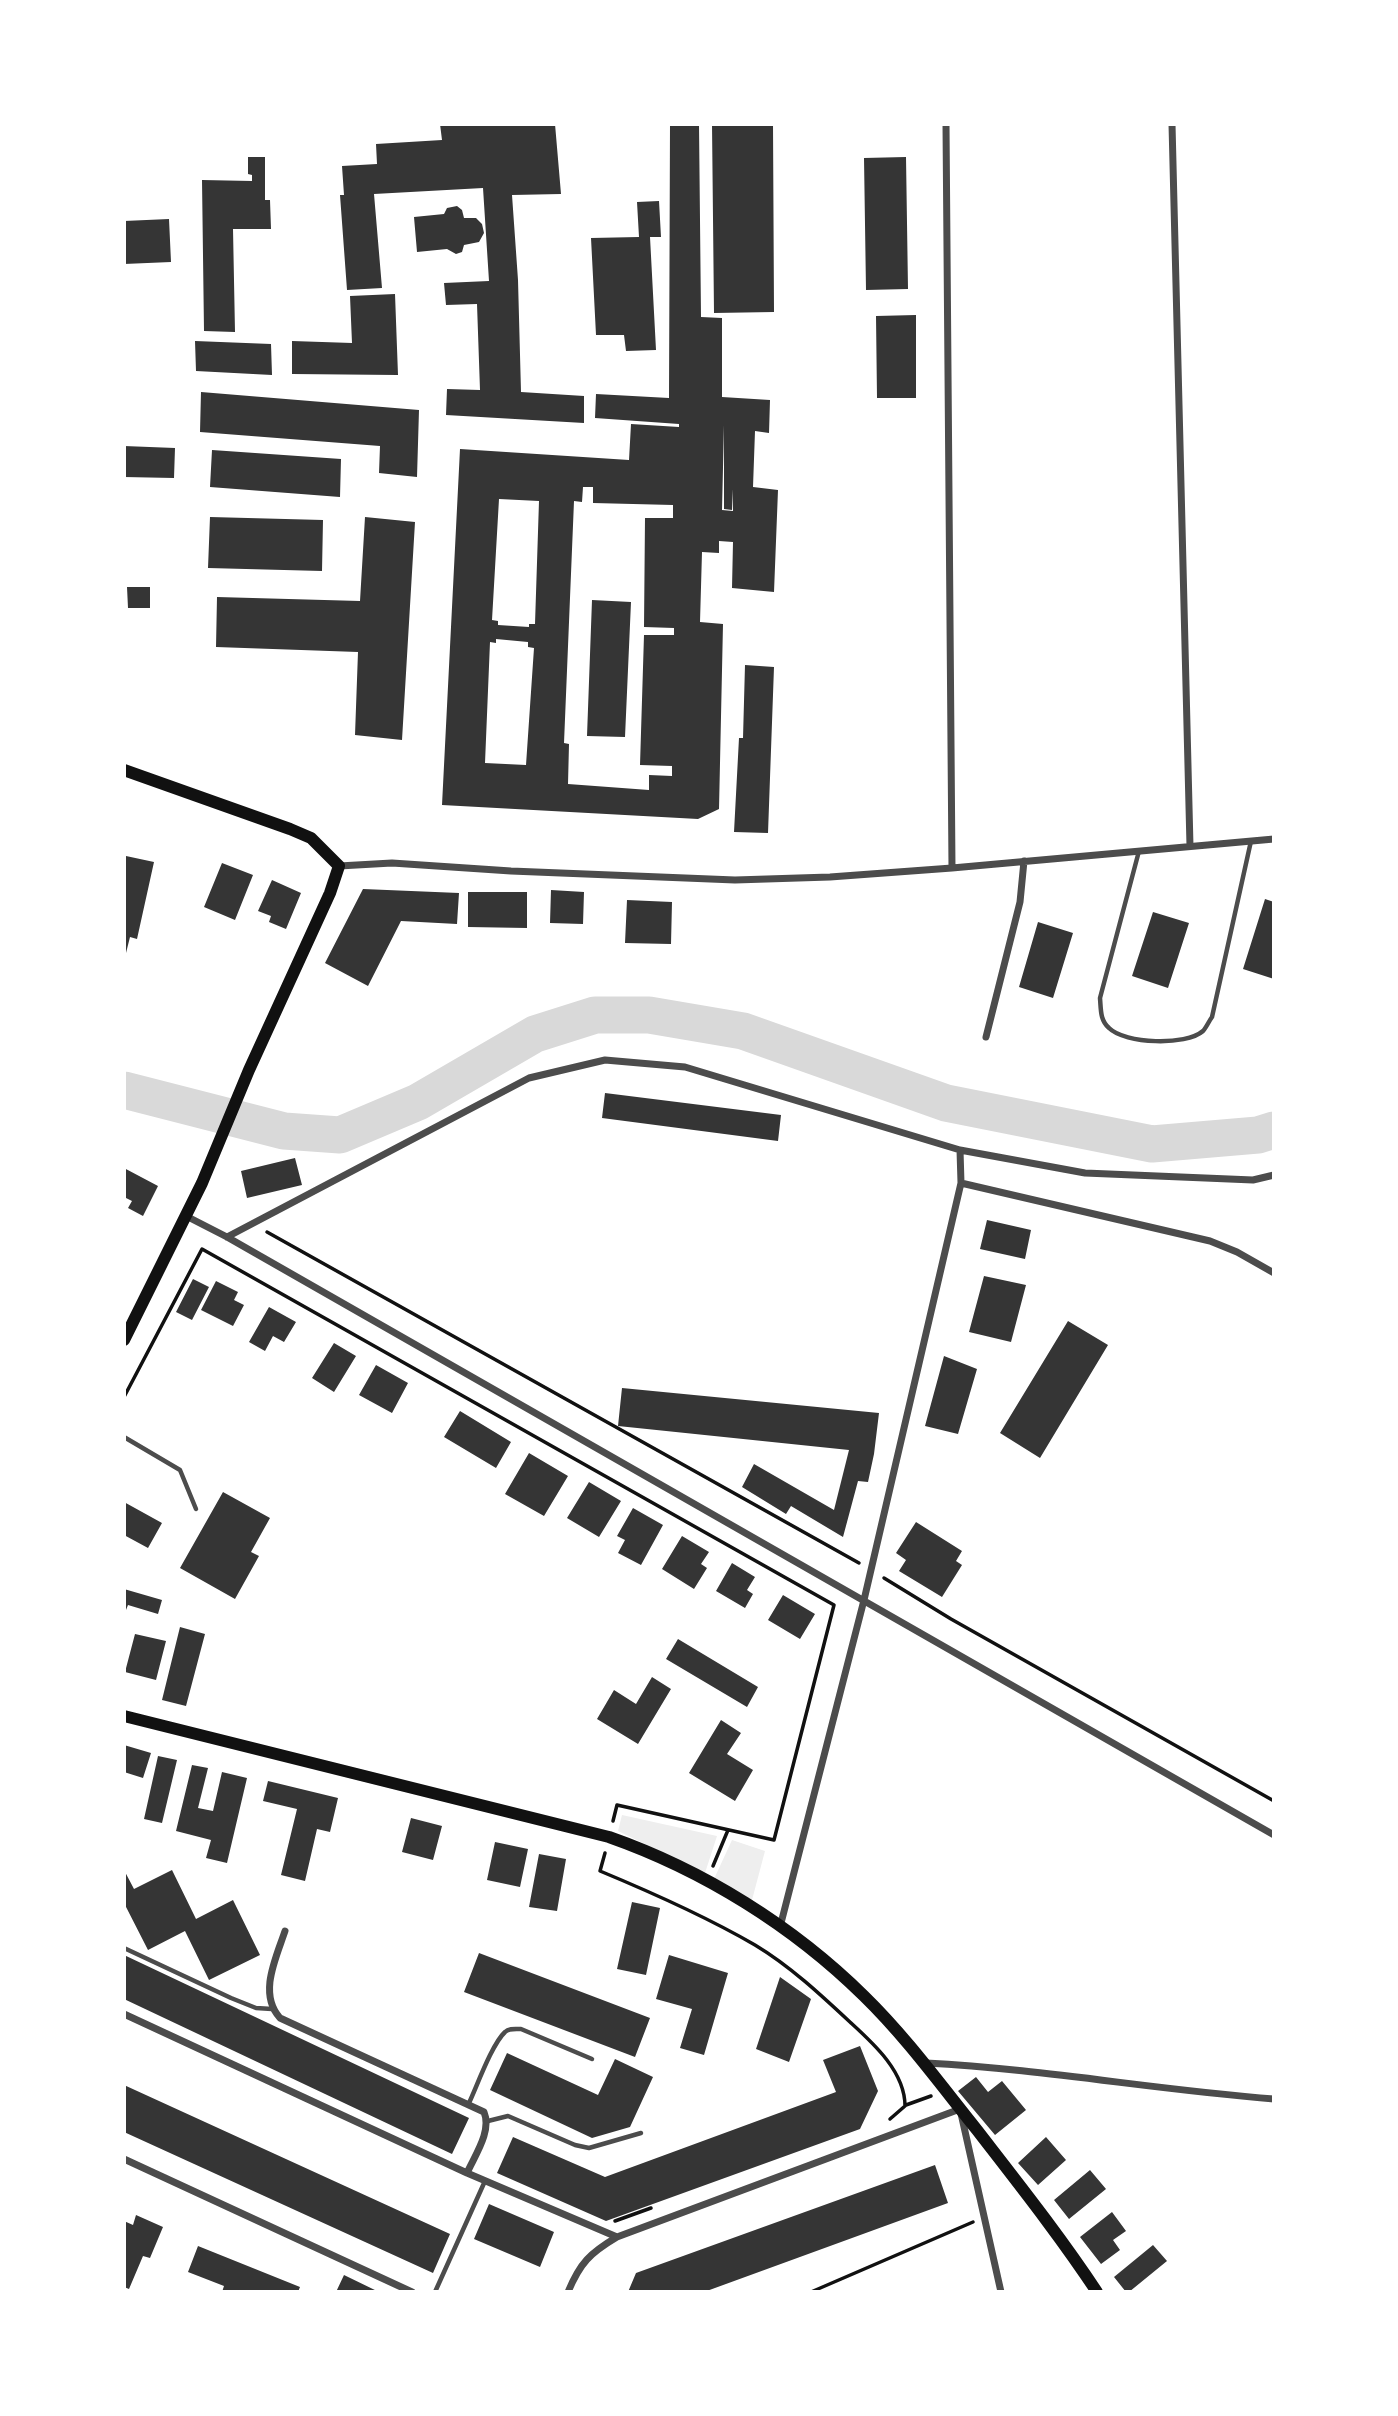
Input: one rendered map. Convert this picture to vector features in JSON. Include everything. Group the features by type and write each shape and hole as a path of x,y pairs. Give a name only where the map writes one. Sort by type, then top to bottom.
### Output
{"main road":[{"path":"124,770 311,838 339,866 330,893 249,1070 202,1183 124,1340"},
{"path":"124,1716 609,1838 640,1848 707,1881 820,1956 864,1995 925,2063 1015,2178 1097,2292"}],"street":[{"path":"946,124 952,868"},
{"path":"1172,124 1190,846"},
{"path":"339,866 392,863 735,880 830,877 952,868 1274,839"},
{"path":"986,1037 1020,902 1024,861"},
{"path":"227,1237 529,1078 605,1060 685,1067 960,1150 1085,1173 1253,1180 1274,1175"},
{"path":"780,1927 864,1600 961,1183 960,1150"},
{"path":"961,1183 1210,1241 1237,1252 1274,1273"},
{"path":"186,1216 1274,1835"},
{"path":"285,1931 270,1978 272,2009 279,2018 484,2112 488,2121 467,2173"},
{"path":"124,2014 467,2173 617,2237"},
{"path":"925,2063 992,2067 1220,2095 1274,2099"},
{"path":"568,2292 582,2263 597,2249 617,2237 960,2109 1001,2292"},
{"path":"124,2160 412,2292"}],"lane":[{"path":"1139,851 1100,998 1101,1017 1109,1029 1121,1037 1147,1041 1187,1038 1203,1031 1212,1017 1251,841"},
{"path":"124,1437 180,1470 196,1509"},
{"path":"124,1948 231,1998 256,2008 272,2009"},
{"path":"469,2103 497,2045 505,2032 512,2028 521,2029 592,2059"},
{"path":"488,2121 508,2116 575,2145 589,2148 641,2133"},
{"path":"435,2292 485,2181"}],"path":[{"path":"253,1224 871,1570 1274,1801"},
{"path":"124,1397 202,1249 834,1605 774,1840 617,1805 600,1871 670,1900 756,1946 803,1979 867,2038 890,2064 905,2092 905,2106"},
{"path":"707,1881 728,1829"},
{"path":"882,2125 905,2106 946,2090"},
{"path":"603,2232 617,2220 663,2204"},
{"path":"811,2292 984,2218"}],"shaded area":[{"path":"622,1815 717,1836 705,1873 618,1831"},
{"path":"732,1840 765,1851 752,1900 714,1879"}],"building":[{"path":"440,124 555,124 561,194 512,195 518,280 521,392 584,396 584,423 446,415 447,389 480,390 477,304 446,305 444,283 489,281 483,188 374,194 382,288 347,290 340,195 344,195 342,166 377,164 376,144 442,140"},
{"path":"670,124 699,124 701,317 722,318 722,397 770,400 769,433 755,431 753,487 778,490 774,592 732,588 733,542 719,541 719,553 702,552 700,622 723,624 719,809 698,819 442,805 460,449 629,460 631,424 679,427 679,424 595,418 596,394 669,398","holes":["724,425 724,509 732,510 733,489 733,511 722,510","583,487 593,487 593,503 673,505 673,518 645,518 644,627 674,628 674,635 644,635 640,765 672,766 672,776 649,775 649,790 568,784 569,744 564,743 574,501 582,502","499,499 539,501 535,624 529,624 529,627 498,625 498,621 492,620","496,639 528,642 528,647 534,648 526,765 485,763 490,642 496,643"]},
{"path":"712,124 773,124 774,312 714,313"},
{"path":"248,157 265,157 265,200 270,200 271,229 233,229 235,332 204,331 202,180 252,181 252,175 248,174"},
{"path":"906,157 908,289 866,290 864,158"},
{"path":"659,201 661,237 650,237 656,350 626,351 624,335 596,335 591,238 639,237 637,202"},
{"path":"457,206 462,210 464,218 476,218 482,224 484,233 479,242 464,245 462,252 456,254 447,249 417,252 414,217 444,214 447,208"},
{"path":"169,219 171,262 124,264 124,221"},
{"path":"395,294 398,375 292,374 292,341 352,343 350,296"},
{"path":"916,315 916,398 877,398 876,316"},
{"path":"195,341 271,344 272,375 196,371"},
{"path":"201,392 419,410 417,477 379,473 380,446 200,432"},
{"path":"124,446 175,448 174,478 124,477"},
{"path":"212,450 341,459 340,497 210,487"},
{"path":"210,517 323,520 322,571 208,568"},
{"path":"365,517 415,522 402,740 355,735 358,652 216,647 217,597 360,601"},
{"path":"127,587 150,587 150,608 128,608"},
{"path":"592,600 631,602 625,737 587,736"},
{"path":"745,665 774,667 768,833 734,832 739,738 743,738"},
{"path":"126,856 154,862 137,939 130,937 125,957 124,864"},
{"path":"222,863 253,875 235,920 204,907"},
{"path":"272,880 301,893 286,929 269,922 271,916 258,911"},
{"path":"363,889 459,893 457,924 401,921 368,986 325,963"},
{"path":"551,890 584,892 583,924 550,923"},
{"path":"468,892 527,892 527,928 468,927"},
{"path":"1265,899 1274,902 1274,979 1243,969"},
{"path":"627,900 672,902 671,944 625,943"},
{"path":"1153,912 1189,923 1168,988 1132,976"},
{"path":"1038,922 1073,933 1053,998 1019,987"},
{"path":"605,1093 781,1115 778,1141 602,1118"},
{"path":"295,1158 302,1185 247,1198 241,1171"},
{"path":"124,1168 158,1186 143,1216 128,1208 132,1201 124,1197"},
{"path":"987,1220 1031,1230 1025,1259 980,1249"},
{"path":"984,1276 1026,1285 1011,1342 969,1332"},
{"path":"193,1279 209,1287 192,1320 176,1312"},
{"path":"216,1281 238,1292 234,1300 244,1305 233,1326 201,1310"},
{"path":"269,1307 296,1322 284,1342 273,1336 265,1351 249,1342"},
{"path":"1068,1321 1108,1345 1040,1458 1000,1433"},
{"path":"334,1343 356,1356 334,1392 312,1378"},
{"path":"944,1356 977,1369 958,1434 925,1426"},
{"path":"376,1365 408,1383 392,1413 359,1395"},
{"path":"622,1388 879,1413 868,1482 858,1481 843,1537 791,1506 786,1514 742,1487 754,1464 834,1510 849,1450 618,1426"},
{"path":"460,1411 511,1442 496,1468 444,1437"},
{"path":"529,1453 568,1476 544,1516 505,1494"},
{"path":"589,1482 621,1501 599,1537 567,1518"},
{"path":"223,1492 270,1518 251,1552 259,1556 235,1599 180,1568"},
{"path":"124,1502 162,1523 148,1548 124,1535"},
{"path":"633,1508 663,1525 641,1565 618,1553 625,1540 617,1536"},
{"path":"916,1522 962,1551 956,1561 962,1565 942,1597 899,1571 906,1560 896,1553"},
{"path":"682,1536 709,1552 701,1564 707,1568 694,1589 662,1569"},
{"path":"732,1563 755,1577 747,1590 753,1594 745,1608 716,1591"},
{"path":"124,1589 162,1600 158,1614 128,1605 124,1615"},
{"path":"783,1595 815,1614 800,1639 768,1620"},
{"path":"180,1627 205,1634 186,1706 162,1700"},
{"path":"135,1634 166,1641 156,1680 125,1672"},
{"path":"678,1639 758,1687 747,1707 666,1659"},
{"path":"652,1677 671,1689 638,1744 597,1719 614,1690 636,1704"},
{"path":"721,1720 741,1733 727,1754 753,1770 735,1801 689,1773"},
{"path":"124,1745 151,1753 143,1778 124,1772"},
{"path":"158,1756 177,1760 162,1823 144,1819"},
{"path":"192,1765 208,1768 198,1808 213,1811 222,1772 247,1778 227,1863 206,1858 211,1840 176,1831"},
{"path":"268,1781 338,1798 330,1832 317,1829 305,1881 281,1875 297,1809 263,1801"},
{"path":"411,1818 442,1826 433,1860 402,1852"},
{"path":"495,1842 528,1849 520,1887 487,1880"},
{"path":"539,1854 566,1859 557,1911 529,1907"},
{"path":"124,1870 134,1889 172,1870 196,1919 233,1900 260,1955 209,1980 185,1931 148,1950 124,1903"},
{"path":"632,1902 660,1908 646,1975 617,1969"},
{"path":"479,1953 650,2018 635,2057 464,1992"},
{"path":"124,1955 469,2118 452,2154 124,1999"},
{"path":"669,1955 728,1973 704,2055 680,2048 692,2009 656,1999"},
{"path":"780,1977 811,1999 789,2062 756,2049"},
{"path":"860,2046 878,2091 860,2129 606,2221 497,2173 513,2137 605,2177 836,2092 823,2060"},
{"path":"507,2053 598,2095 615,2059 653,2077 630,2127 592,2138 490,2090"},
{"path":"976,2077 988,2092 1002,2081 1026,2110 995,2135 958,2091"},
{"path":"124,2085 450,2234 433,2273 124,2132"},
{"path":"1046,2137 1066,2160 1038,2185 1018,2163"},
{"path":"935,2165 948,2203 704,2292 628,2292 636,2273"},
{"path":"1090,2170 1106,2189 1069,2219 1054,2200"},
{"path":"489,2204 554,2232 540,2267 474,2239"},
{"path":"1112,2212 1126,2231 1113,2240 1120,2250 1101,2264 1080,2237"},
{"path":"136,2215 163,2227 150,2258 143,2256 129,2289 124,2287 124,2221 133,2225"},
{"path":"1153,2245 1167,2261 1126,2292 1114,2277"},
{"path":"198,2246 300,2287 298,2292 222,2292 224,2286 188,2272"},
{"path":"344,2275 379,2292 336,2292"}],"waterway":[{"path":"124,1090 284,1131 340,1135 418,1102 535,1034 595,1015 649,1015 743,1031 946,1103 1152,1144 1258,1135 1274,1130"}]}
